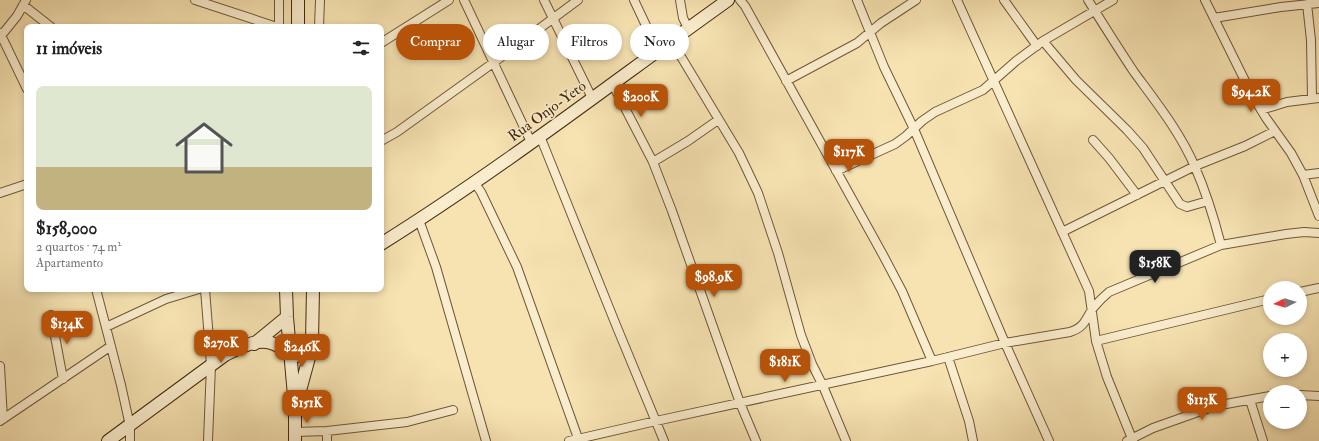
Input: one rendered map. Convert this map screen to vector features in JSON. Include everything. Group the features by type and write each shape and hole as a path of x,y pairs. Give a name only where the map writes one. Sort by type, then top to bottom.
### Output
{"main road":[{"path":"298,0 298,24"},
{"name":"Rua Onjo-Yeto","path":"689,27 728,0"},
{"name":"Rua Onjo-Yeto","path":"384,242 536,139 644,60"},
{"path":"286,292 295,407 295,436"},
{"path":"295,407 312,342 314,292"},
{"path":"254,344 287,317"},
{"path":"108,441 225,355 241,348 267,342 282,348 291,355 300,356 310,354"}],"street":[{"path":"195,0 269,24"},
{"path":"278,24 279,0"},
{"path":"319,24 320,0"},
{"path":"384,41 449,0"},
{"path":"464,0 493,63 536,139 664,441"},
{"path":"544,0 592,98"},
{"path":"384,139 493,63 578,0"},
{"path":"634,0 646,24"},
{"path":"680,0 686,24"},
{"path":"740,0 745,6 902,291 932,361"},
{"path":"857,0 869,33 914,129 1005,343 1049,441"},
{"path":"786,81 857,43 881,23 916,0"},
{"path":"956,0 1089,290 1096,341 1107,377 1131,440 1186,415 1215,406 1263,397"},
{"path":"1004,0 1040,44 1127,130 1143,148 1182,206 1187,207 1208,201"},
{"path":"1088,0 1115,43 1167,117 1180,139 1194,166 1208,201 1221,245"},
{"path":"836,171 894,144 935,112 983,90 1016,61 1040,44 1113,0"},
{"path":"1205,0 1252,95 1274,131 1292,153 1303,175 1319,216"},
{"path":"24,83 0,35 25,3 47,24"},
{"path":"1214,18 1280,4 1319,3"},
{"path":"1261,110 1287,102 1316,98 1307,4"},
{"path":"683,60 739,153 758,193 778,252 801,335 812,364 846,441"},
{"path":"612,84 653,162 672,211 740,403 756,441"},
{"path":"653,162 688,141 718,120"},
{"path":"1062,232 1194,166 1245,146 1274,131"},
{"path":"1093,140 1109,158 1137,195"},
{"path":"1303,175 1319,173"},
{"path":"474,182 481,192 516,267 578,440"},
{"path":"0,193 24,185"},
{"path":"418,220 436,267 486,441"},
{"path":"568,441 823,386 1005,343 1070,332 1078,329 1085,322 1092,310 1109,292 1221,245 1286,234 1304,232 1319,233"},
{"path":"1307,291 1319,288"},
{"path":"97,292 130,426 130,441"},
{"path":"106,327 166,299 189,292"},
{"path":"205,292 211,365 208,441"},
{"path":"1096,341 1263,300"},
{"path":"51,314 63,379"},
{"path":"1,420 111,346"},
{"path":"948,357 973,441"},
{"path":"0,366 1,420"},
{"path":"1307,395 1319,396"},
{"path":"1250,400 1263,441"},
{"path":"295,436 407,422 453,410"},
{"path":"327,431 327,441"}]}
